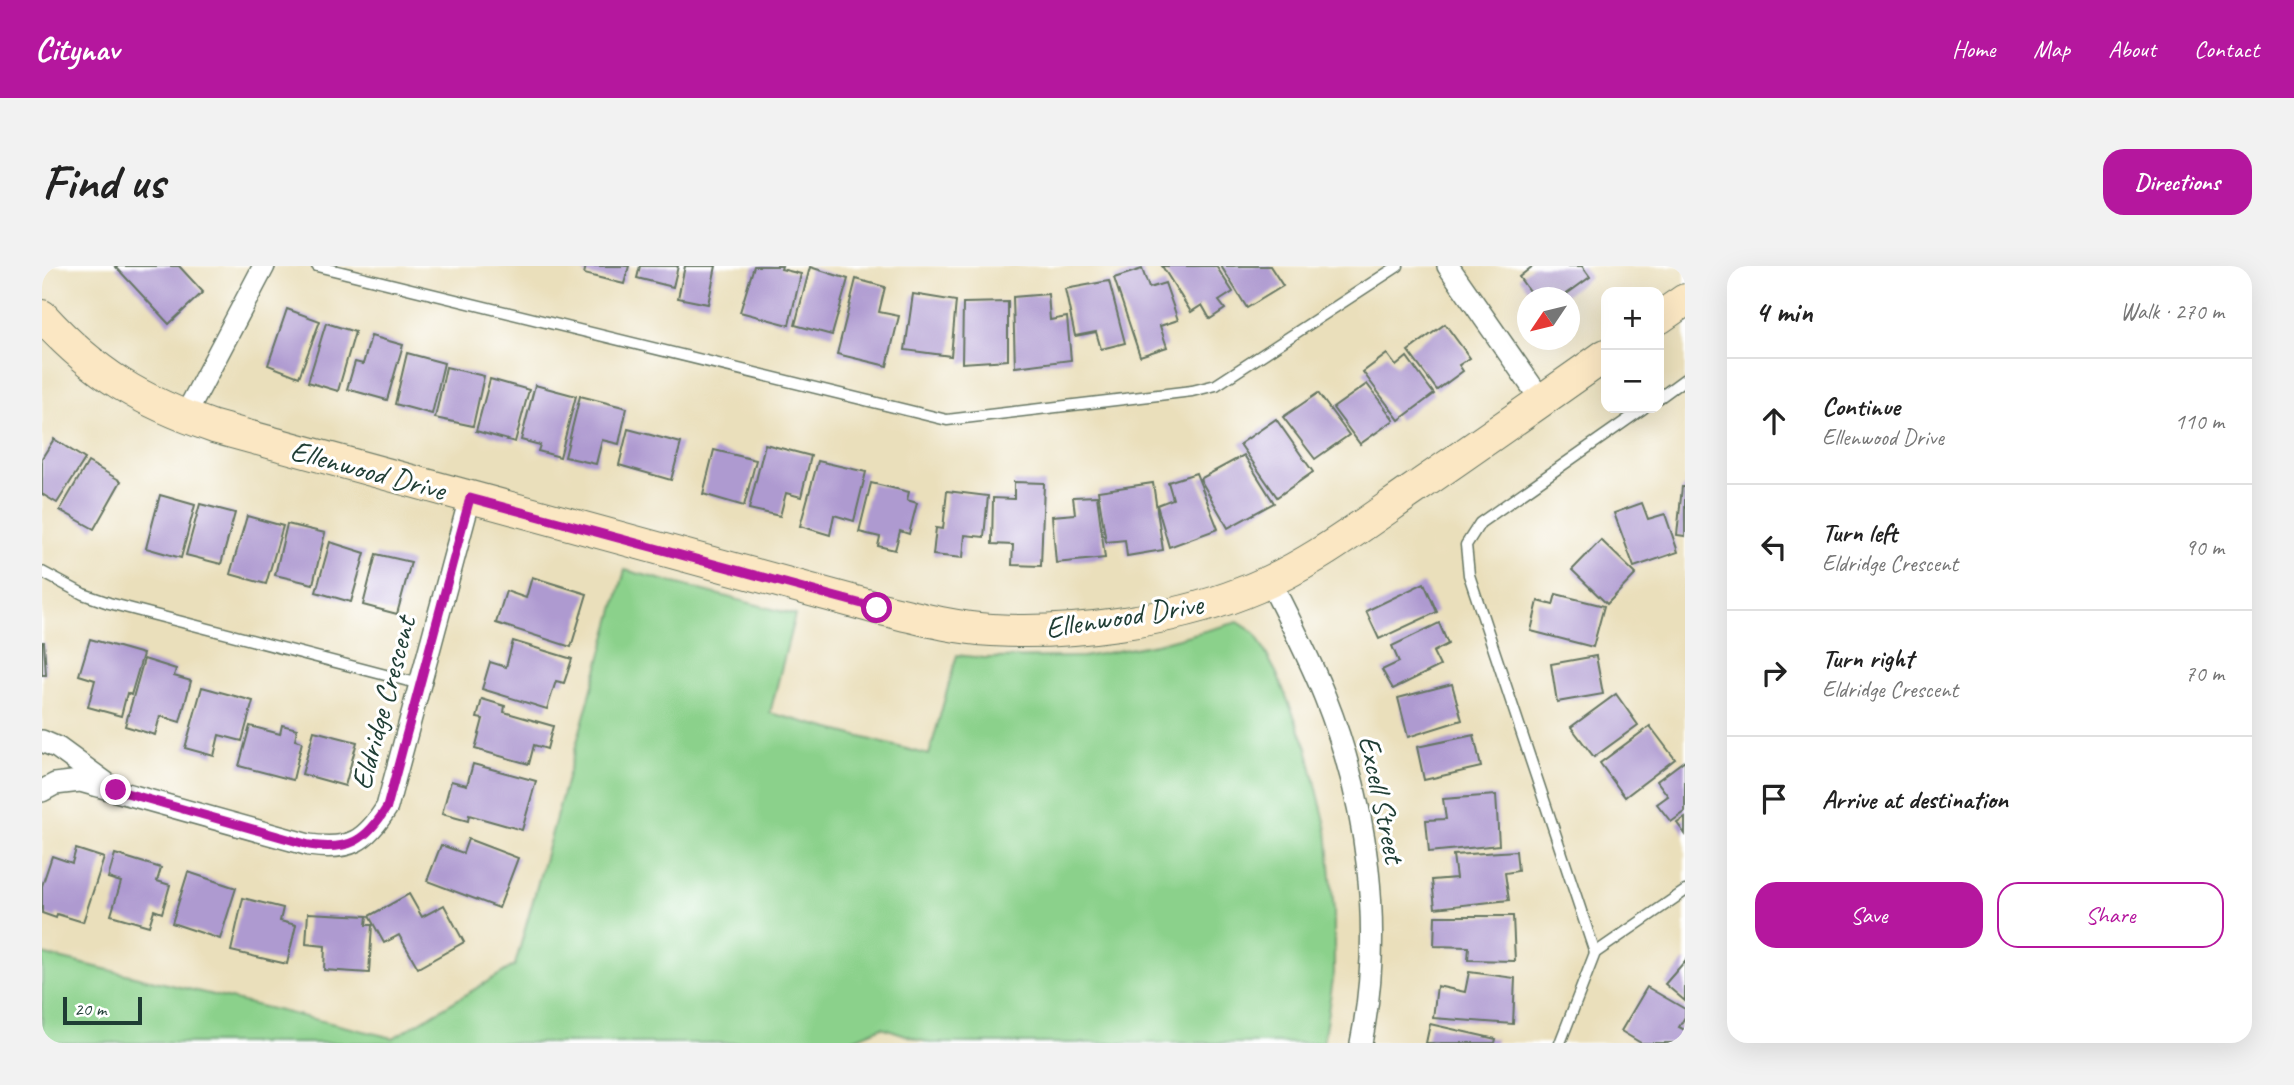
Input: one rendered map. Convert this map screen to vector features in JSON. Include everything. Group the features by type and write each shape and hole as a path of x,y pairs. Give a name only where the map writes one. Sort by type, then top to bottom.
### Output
{"street":[{"path":"185,416 264,266"},
{"path":"1448,266 1542,401"},
{"path":"1664,315 1685,300"},
{"name":"Ellenwood Drive","path":"42,316 73,349 105,375 135,394 238,435 877,608 950,625 992,630 1093,627 1144,619 1217,602 1270,581 1351,533 1601,359"},
{"name":"Eldridge Crescent","path":"42,791 54,783 80,781 309,845 326,847 351,844 370,832 387,807 470,498"},
{"name":"Excell Street","path":"1270,581 1325,695 1341,740 1354,790 1367,858 1372,928 1369,986 1361,1043"},
{"path":"42,741 58,748 116,790"}],"lane":[{"path":"317,266 947,420 1179,393 1216,385 1398,266"},
{"path":"1664,394 1685,379"},
{"path":"1595,953 1469,575 1466,545 1480,523 1637,413"},
{"path":"42,572 83,594 109,603 420,684"},
{"path":"1560,1043 1595,953 1685,891"}],"green space":[{"path":"625,570 795,615 770,713 929,755 957,655 984,658 1083,657 1156,644 1238,622 1255,633 1277,674 1307,748 1327,830 1334,911 1334,973 1323,1043 929,1043 882,1027 843,1043 42,1043 42,954 393,1038 515,965"}],"building":[{"path":"115,266 179,266 203,292 169,324"},
{"path":"586,266 629,266 624,284 584,274"},
{"path":"640,266 678,266 673,287 637,278"},
{"path":"685,266 716,266 708,304 678,298"},
{"path":"754,266 782,266 781,269 801,274 789,325 740,312"},
{"path":"1162,266 1216,266 1233,292 1219,301 1225,309 1210,319 1202,305 1191,312"},
{"path":"1221,266 1270,266 1283,286 1247,308"},
{"path":"1533,266 1582,266 1590,277 1576,287 1526,287 1519,277"},
{"path":"810,267 848,279 832,335 795,325"},
{"path":"1142,269 1149,288 1165,283 1178,320 1160,326 1167,347 1140,356 1114,278"},
{"path":"856,279 885,287 879,312 899,316 887,366 837,354"},
{"path":"1109,281 1125,343 1101,349 1096,332 1075,336 1065,289"},
{"path":"913,294 956,301 951,356 905,350"},
{"path":"1048,294 1050,320 1067,317 1071,360 1015,367 1013,297"},
{"path":"1008,302 1008,360 962,363 963,303"},
{"path":"287,309 320,321 299,377 268,365"},
{"path":"326,323 355,332 338,391 308,382"},
{"path":"1445,324 1470,358 1459,365 1463,371 1437,390 1408,351"},
{"path":"371,336 403,345 387,400 347,389 355,362 363,364"},
{"path":"407,353 444,363 432,414 395,404"},
{"path":"1387,354 1396,366 1407,357 1434,394 1399,420 1363,372"},
{"path":"446,367 484,376 473,426 435,418"},
{"path":"490,379 529,390 515,442 476,431"},
{"path":"1367,384 1394,420 1360,444 1333,408"},
{"path":"535,385 576,396 560,457 538,451 540,445 521,440"},
{"path":"1318,393 1349,435 1315,459 1283,417"},
{"path":"580,396 627,408 619,444 602,440 596,464 565,457"},
{"path":"1276,419 1313,472 1277,497 1240,444"},
{"path":"628,429 681,443 671,480 619,465"},
{"path":"54,439 85,459 57,503 42,494 42,458"},
{"path":"765,444 811,456 801,497 786,493 780,516 749,509"},
{"path":"714,450 756,460 744,506 703,494"},
{"path":"1244,455 1274,503 1228,528 1200,479"},
{"path":"818,461 866,472 854,521 834,515 830,535 800,526"},
{"path":"88,462 121,481 94,529 60,510"},
{"path":"1196,473 1218,529 1169,547 1157,505 1173,499 1168,482"},
{"path":"1014,482 1044,483 1041,566 1012,565 1013,545 992,544 993,498 1014,499"},
{"path":"871,483 909,492 907,500 917,503 909,534 900,531 895,550 878,546 880,537 859,532"},
{"path":"1153,483 1163,550 1127,556 1125,540 1106,542 1098,491"},
{"path":"1682,487 1685,487 1685,536 1677,535"},
{"path":"947,491 988,496 984,537 965,535 963,558 933,555 936,528 943,529"},
{"path":"160,495 195,505 181,558 146,548"},
{"path":"1097,496 1105,558 1056,563 1052,516 1075,514 1073,497"},
{"path":"1642,503 1648,519 1665,514 1678,552 1634,567 1614,513"},
{"path":"200,504 235,513 221,564 186,555"},
{"path":"247,516 283,526 266,584 230,574"},
{"path":"287,524 325,533 313,584 275,575"},
{"path":"1601,540 1636,574 1607,604 1572,570"},
{"path":"330,542 365,553 351,602 316,592"},
{"path":"376,554 411,562 397,614 363,605"},
{"path":"532,577 587,594 571,647 496,623 506,591 526,598"},
{"path":"1424,583 1437,612 1379,639 1366,611"},
{"path":"1556,594 1604,606 1593,647 1531,631 1538,601 1553,605"},
{"path":"1439,623 1448,644 1433,652 1440,666 1393,689 1382,670 1399,662 1392,646"},
{"path":"90,639 143,654 131,695 127,693 121,716 88,707 95,680 79,675"},
{"path":"513,641 572,659 564,683 556,681 547,709 482,689 490,662 506,667"},
{"path":"44,642 46,675 42,675"},
{"path":"1596,656 1603,694 1557,702 1551,664"},
{"path":"144,659 176,669 174,676 191,681 180,722 160,716 155,735 125,726"},
{"path":"1452,684 1462,720 1408,737 1398,698"},
{"path":"202,687 253,701 242,741 219,735 214,756 185,748"},
{"path":"1616,694 1638,725 1594,757 1571,727"},
{"path":"482,699 505,706 504,712 553,726 547,749 534,745 529,764 475,749 483,719 477,718"},
{"path":"282,725 297,729 295,740 302,742 293,780 239,766 250,726 280,734"},
{"path":"1650,726 1675,759 1625,797 1600,763"},
{"path":"314,731 357,742 345,786 302,774"},
{"path":"1474,735 1481,767 1424,780 1417,747"},
{"path":"1685,760 1685,812 1671,822 1657,804 1668,796 1657,781"},
{"path":"473,764 536,781 522,830 469,815 468,821 442,814 451,781 467,785"},
{"path":"1496,795 1499,845 1429,852 1426,820 1446,819 1443,799"},
{"path":"1685,818 1685,834 1677,823"},
{"path":"468,839 518,858 499,908 427,881 441,845 463,853"},
{"path":"76,849 104,858 83,922 57,914 56,918 42,913 42,886 52,856 72,863"},
{"path":"1516,851 1518,871 1505,873 1509,900 1435,908 1432,880 1456,878 1453,855"},
{"path":"115,854 161,868 157,881 170,885 162,913 154,910 149,926 111,915 121,882 108,878"},
{"path":"188,872 236,888 220,939 172,923"},
{"path":"409,894 422,917 444,905 464,942 418,968 399,935 384,943 369,916"},
{"path":"243,898 283,908 280,921 296,925 287,964 231,951"},
{"path":"308,913 367,916 366,925 372,925 369,973 324,970 325,946 306,944"},
{"path":"1435,916 1513,916 1515,961 1468,960 1469,947 1434,946"},
{"path":"1685,961 1685,1001 1665,984"},
{"path":"1469,972 1515,978 1513,1024 1433,1018 1437,986 1465,992"},
{"path":"1647,987 1685,1009 1685,1017 1679,1027 1685,1030 1685,1043 1641,1043 1621,1031"},
{"path":"1430,1024 1496,1039 1495,1043 1426,1043"}],"route":[{"path":"116,790 309,845 326,847 351,844 370,832 387,807 470,498 877,608"}]}
